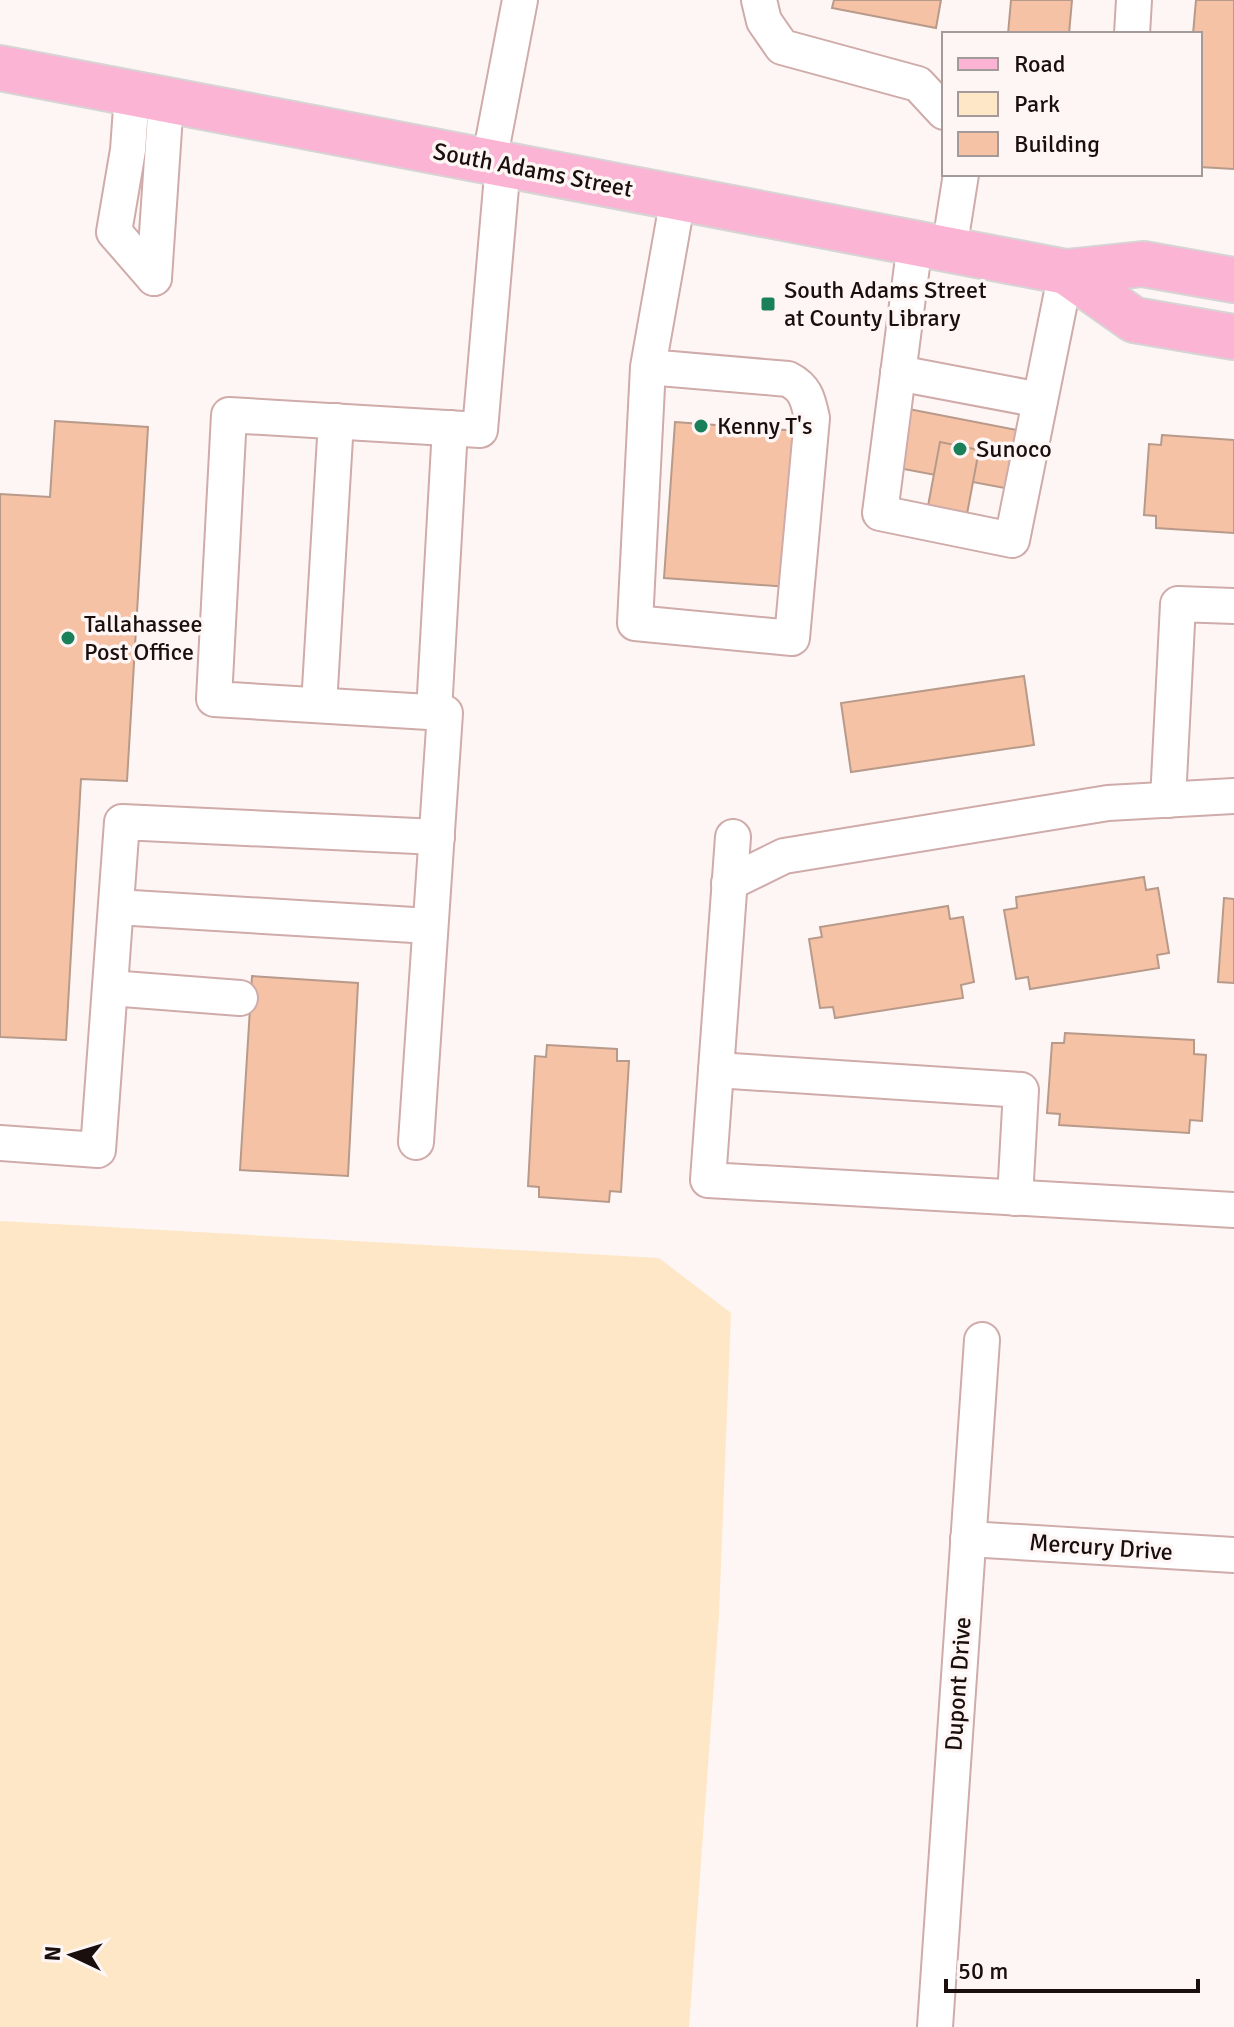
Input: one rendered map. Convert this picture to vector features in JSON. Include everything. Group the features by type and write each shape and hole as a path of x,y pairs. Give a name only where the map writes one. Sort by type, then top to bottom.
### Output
{"main road":[{"name":"South Adams Street","path":"0,68 1066,272 1143,264 1234,280"},
{"name":"South Adams Street","path":"1066,272 1134,320 1234,337"}],"street":[{"path":"440,712 214,699 228,431 231,415 480,430 496,163 520,0"},
{"path":"759,0 764,21 782,47 918,84 942,110"},
{"path":"1132,32 1134,0"},
{"path":"149,97 154,278 114,232 128,150 149,97"},
{"path":"960,176 932,246 898,373 880,513 1012,540 1066,272"},
{"path":"648,367 788,379 799,384 807,397 812,418 792,638 635,623 648,367 678,198"},
{"path":"898,373 1040,400"},
{"path":"319,705 336,421"},
{"path":"416,1142 437,837 450,428"},
{"path":"1168,800 1178,604 1234,606"},
{"path":"729,883 784,856 1108,803 1234,796"},
{"path":"0,1143 98,1150 122,822 437,837"},
{"path":"733,837 708,1180 1234,1210"},
{"path":"116,907 430,926"},
{"path":"110,988 240,998"},
{"path":"716,1070 1021,1090 1015,1198"},
{"name":"Dupont Drive","path":"935,2027 982,1340"},
{"name":"Mercury Drive","path":"968,1539 1234,1555"}],"green space":[{"path":"0,1221 659,1258 731,1313 719,1615 689,2027 0,2027"}],"building":[{"path":"834,0 941,0 936,28 832,8"},
{"path":"1011,0 1072,0 1069,32 1008,32"},
{"path":"1196,0 1234,0 1234,169 1202,167 1202,32 1193,32"},
{"name":"Sunoco","path":"888,405 1043,435 1031,493 877,464"},
{"name":"Tallahassee Post Office","path":"55,421 148,427 127,781 81,779 66,1040 0,1037 0,494 50,497"},
{"path":"675,422 799,431 788,587 664,578"},
{"path":"1162,435 1234,440 1234,533 1156,528 1156,516 1144,515 1149,444 1161,445"},
{"path":"940,442 979,450 967,514 928,506"},
{"path":"1024,676 1034,745 851,772 841,703"},
{"path":"1144,877 1146,890 1158,888 1169,953 1157,955 1159,968 1030,989 1028,977 1016,979 1004,910 1017,908 1016,897"},
{"path":"1224,898 1234,899 1234,983 1218,982"},
{"path":"948,906 950,919 963,917 974,982 961,985 963,998 835,1018 833,1007 820,1008 809,939 822,937 820,927"},
{"path":"252,976 358,983 348,1176 240,1170"},
{"path":"1065,1033 1194,1040 1194,1054 1206,1055 1202,1121 1190,1120 1189,1133 1059,1125 1060,1114 1047,1113 1052,1043 1064,1043"},
{"path":"547,1045 617,1049 617,1061 629,1061 621,1192 610,1191 609,1202 539,1197 539,1187 528,1186 535,1056 546,1057"}],"place":[{"name":"South Adams Street at County Library","path":"768,304"},
{"name":"Kenny T's","path":"701,426"},
{"name":"Sunoco","path":"960,449"},
{"name":"Tallahassee Post Office","path":"68,638"}]}
